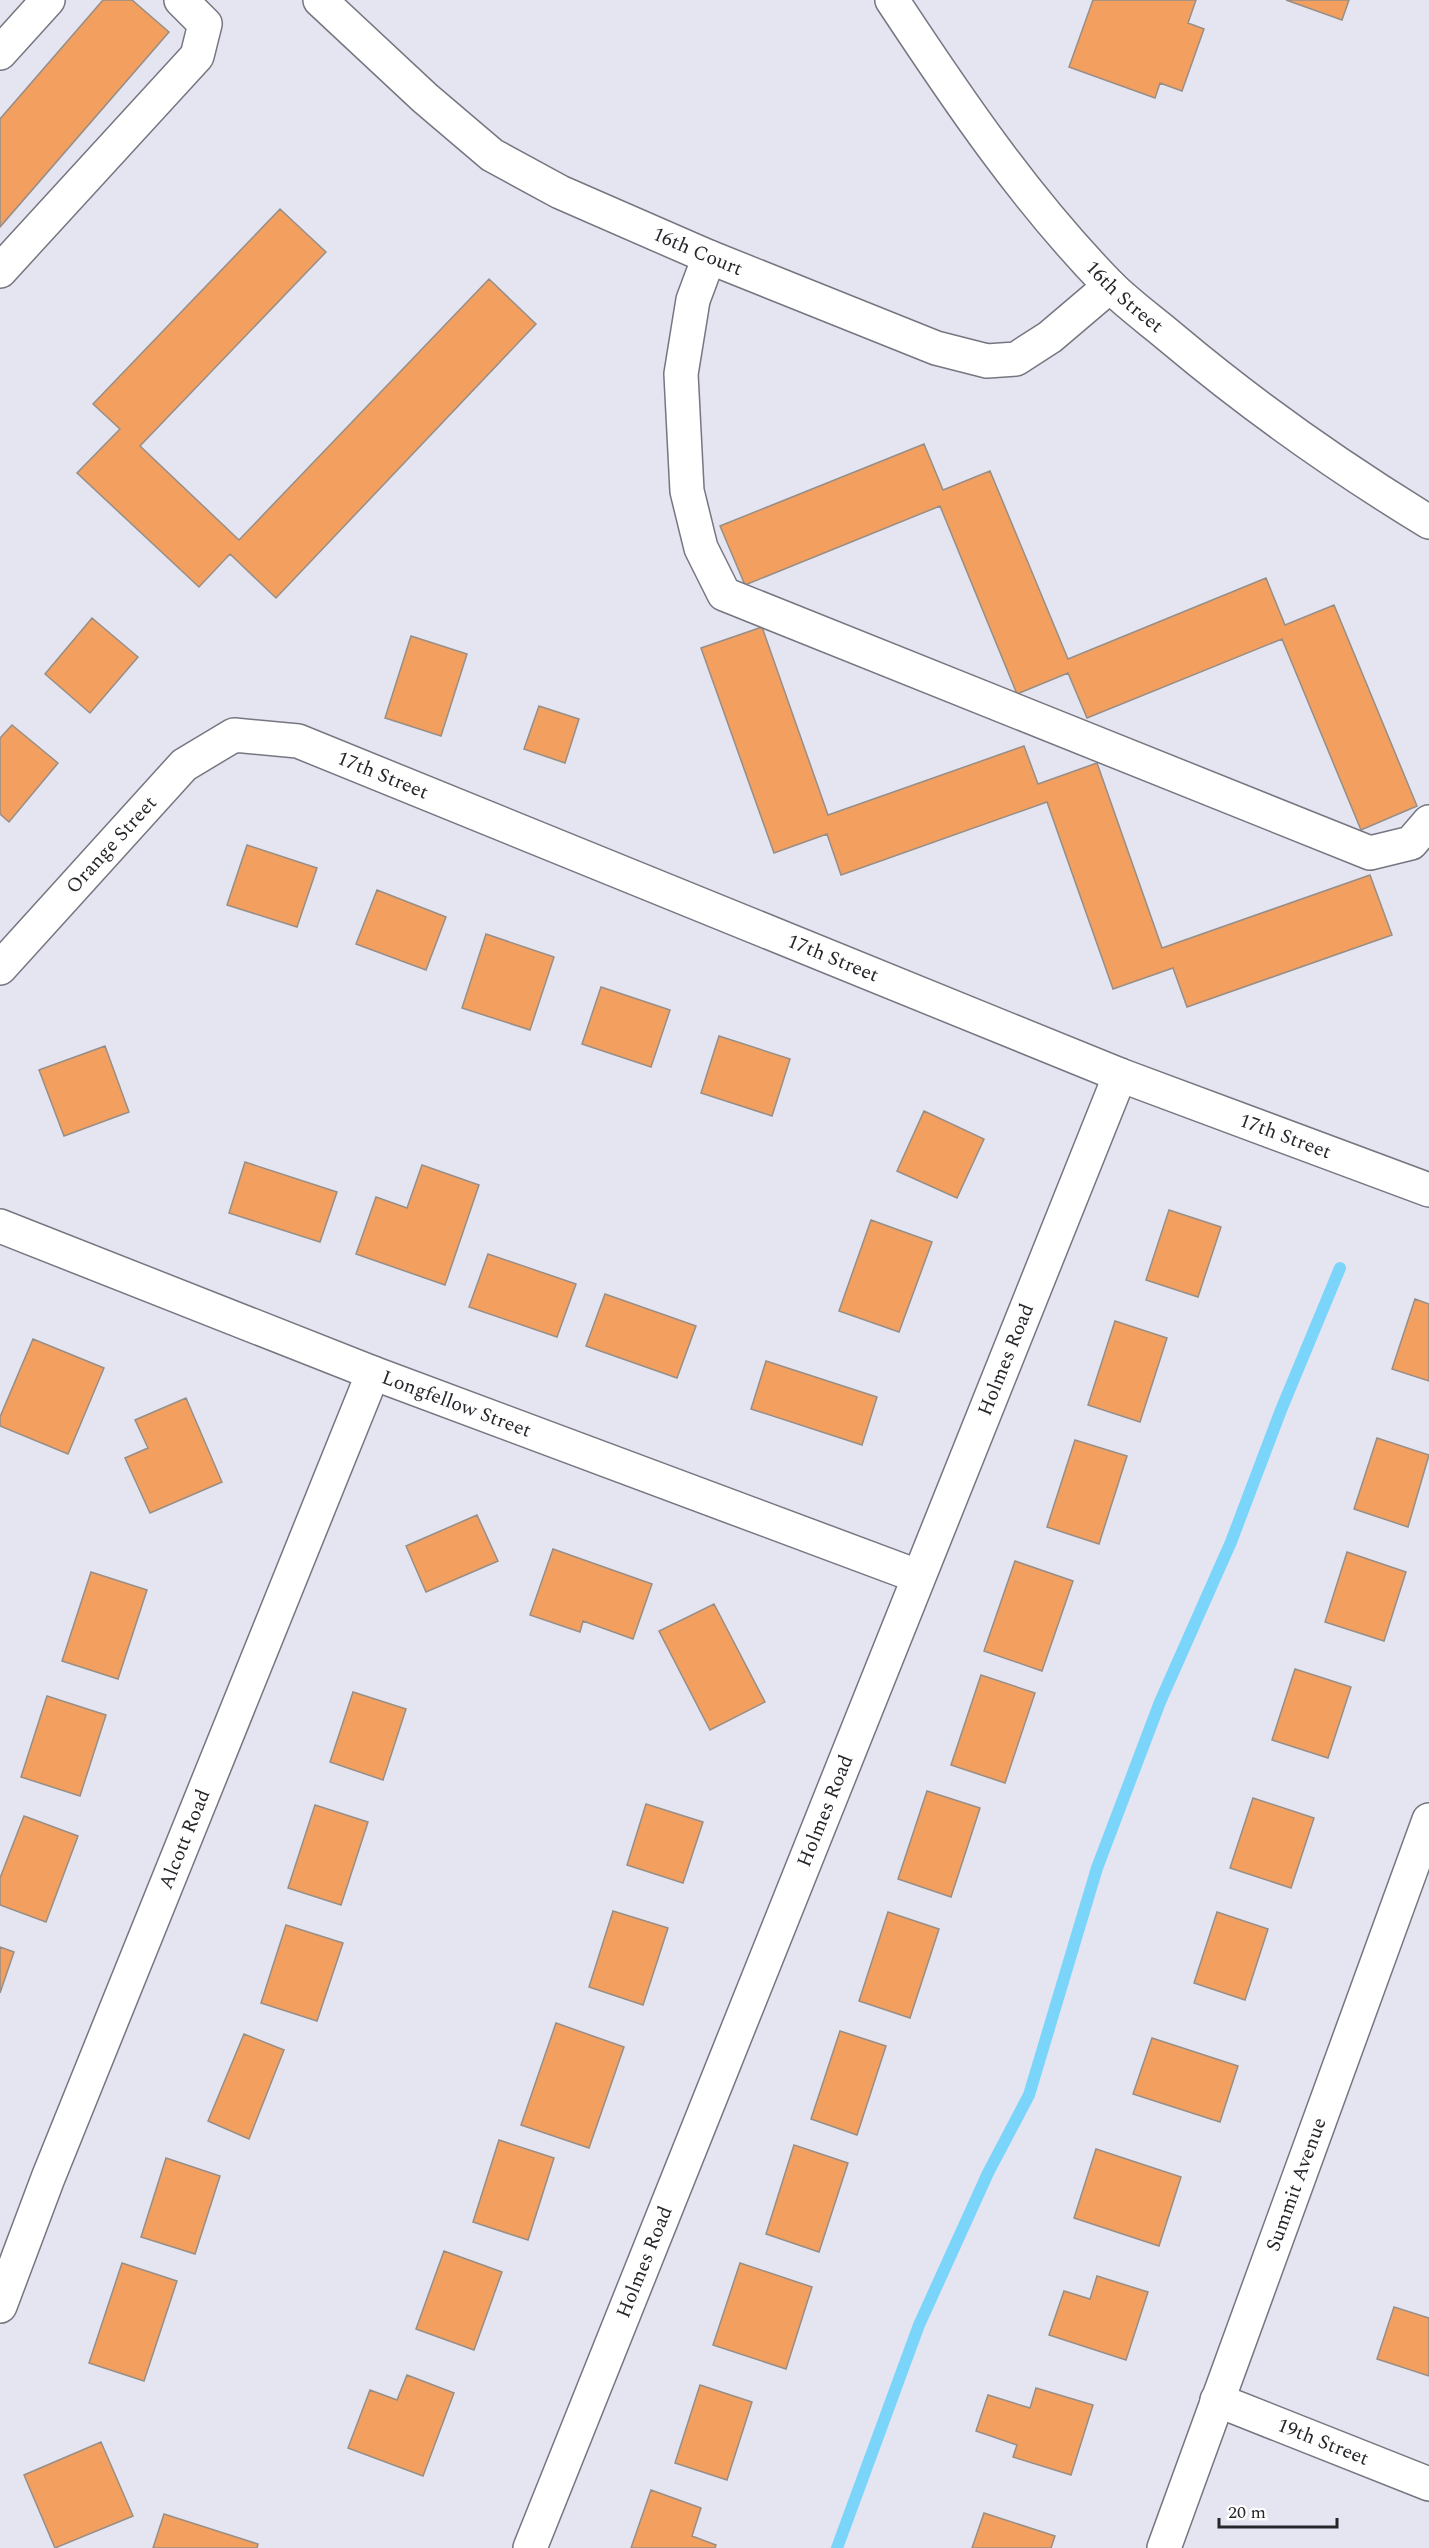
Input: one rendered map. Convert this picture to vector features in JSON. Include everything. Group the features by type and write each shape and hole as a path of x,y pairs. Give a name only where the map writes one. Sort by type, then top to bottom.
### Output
{"street":[{"path":"0,53 48,0"},
{"path":"0,271 197,56 205,24 181,0"},
{"name":"16th Court","path":"320,0 425,98 492,155 560,192 709,257 936,348 987,361 1016,359 1050,337 1110,286"},
{"name":"16th Street","path":"892,0 971,119 1037,204 1110,286 1236,392 1354,476 1429,522"},
{"path":"709,257 693,300 681,374 687,491 700,548 724,594 1370,853 1411,843 1429,822"},
{"name":"Orange Street","path":"0,968 184,765 234,735"},
{"name":"17th Street","path":"234,735 298,741 1120,1075 1429,1190"},
{"name":"Holmes Road","path":"530,2548 917,1576 1120,1075"},
{"name":"Longfellow Street","path":"0,1226 373,1374 917,1576"},
{"name":"Alcott Road","path":"0,2306 53,2168 373,1374"},
{"name":"Summit Avenue","path":"1164,2548 1426,1836"},
{"name":"19th Street","path":"1217,2400 1429,2484"}],"building":[{"path":"103,0 132,0 169,32 0,227 0,119"},
{"path":"1093,0 1196,0 1188,23 1204,29 1182,91 1160,83 1155,98 1069,67"},
{"path":"1286,0 1349,0 1342,20"},
{"path":"280,209 326,252 140,446 239,540 489,279 536,324 276,598 230,554 199,587 77,473 120,429 93,404"},
{"path":"924,444 943,490 990,471 1068,659 1266,578 1285,625 1334,605 1417,806 1361,830 1282,639 1087,718 1068,673 1017,694 940,506 745,585 720,526"},
{"path":"92,618 138,657 90,713 45,674"},
{"path":"762,627 828,815 1024,746 1038,784 1097,763 1162,948 1370,875 1392,935 1187,1007 1173,968 1113,989 1047,802 841,875 827,834 774,853 701,648"},
{"path":"411,636 467,654 441,736 385,718"},
{"path":"539,706 579,719 565,763 524,749"},
{"path":"12,725 58,763 9,822 0,814 0,738"},
{"path":"247,845 317,868 297,927 227,905"},
{"path":"377,890 446,917 426,970 356,944"},
{"path":"486,934 554,957 530,1030 462,1008"},
{"path":"601,987 670,1010 651,1067 582,1044"},
{"path":"719,1036 790,1059 772,1116 701,1093"},
{"path":"105,1046 129,1112 64,1136 39,1070"},
{"path":"924,1111 984,1139 957,1198 897,1171"},
{"path":"245,1162 337,1192 320,1242 229,1213"},
{"path":"422,1165 479,1185 445,1285 356,1254 376,1197 407,1208"},
{"path":"1169,1210 1221,1227 1198,1297 1146,1280"},
{"path":"871,1220 932,1242 899,1332 839,1311"},
{"path":"488,1254 576,1284 557,1337 469,1307"},
{"path":"605,1294 696,1326 677,1378 586,1346"},
{"path":"1415,1299 1429,1304 1429,1381 1392,1369"},
{"path":"1115,1321 1167,1338 1140,1422 1088,1405"},
{"path":"33,1339 104,1368 68,1454 0,1426 0,1417"},
{"path":"766,1361 877,1397 862,1445 751,1409"},
{"path":"186,1398 222,1482 150,1513 125,1458 148,1448 135,1420"},
{"path":"1377,1438 1429,1455 1408,1527 1354,1509"},
{"path":"1075,1440 1127,1456 1099,1544 1047,1527"},
{"path":"477,1515 498,1561 426,1592 406,1546"},
{"path":"553,1549 652,1584 633,1639 583,1621 580,1632 530,1615"},
{"path":"1347,1552 1406,1572 1384,1641 1325,1622"},
{"path":"1015,1561 1073,1581 1042,1671 984,1651"},
{"path":"91,1572 147,1590 118,1679 62,1661"},
{"path":"714,1604 765,1702 710,1730 659,1631"},
{"path":"1295,1669 1351,1687 1328,1758 1272,1740"},
{"path":"981,1675 1035,1693 1005,1783 951,1765"},
{"path":"353,1692 406,1709 383,1780 330,1762"},
{"path":"47,1696 106,1715 80,1796 21,1777"},
{"path":"927,1791 980,1808 951,1897 898,1879"},
{"path":"1253,1798 1314,1818 1291,1888 1230,1868"},
{"path":"646,1804 703,1822 683,1883 627,1865"},
{"path":"315,1805 368,1822 341,1905 288,1888"},
{"path":"24,1816 78,1836 46,1922 0,1905 0,1878"},
{"path":"613,1911 668,1928 643,2005 589,1987"},
{"path":"888,1912 939,1929 910,2018 859,2001"},
{"path":"1217,1912 1268,1929 1245,2000 1194,1983"},
{"path":"286,1925 343,1943 317,2021 261,2003"},
{"path":"0,1947 14,1952 0,1993"},
{"path":"556,2023 624,2047 589,2148 521,2125"},
{"path":"840,2031 886,2046 857,2135 811,2119"},
{"path":"244,2034 284,2050 249,2139 208,2121"},
{"path":"1152,2038 1238,2066 1220,2122 1133,2094"},
{"path":"499,2140 554,2158 528,2240 473,2222"},
{"path":"794,2145 848,2163 819,2252 766,2234"},
{"path":"1096,2149 1181,2177 1159,2246 1074,2218"},
{"path":"166,2158 220,2176 195,2254 141,2237"},
{"path":"444,2251 502,2272 474,2350 416,2329"},
{"path":"122,2263 177,2281 144,2381 89,2363"},
{"path":"740,2263 812,2287 786,2369 713,2345"},
{"path":"1097,2276 1148,2292 1126,2360 1049,2335 1064,2291 1090,2299"},
{"path":"1394,2307 1429,2318 1429,2376 1377,2359"},
{"path":"407,2375 454,2393 423,2476 348,2448 370,2390 397,2400"},
{"path":"700,2385 752,2402 727,2480 675,2463"},
{"path":"1036,2388 1093,2405 1071,2475 1013,2457 1017,2445 976,2431 988,2395 1030,2408"},
{"path":"101,2442 133,2516 55,2548 24,2475"},
{"path":"651,2490 701,2508 692,2536 716,2545 715,2548 631,2548"},
{"path":"984,2513 1055,2536 1051,2548 972,2548"},
{"path":"164,2514 258,2544 257,2548 153,2548"}],"waterway":[{"path":"837,2548 919,2325 988,2173 1029,2095 1097,1868 1160,1702 1231,1542 1281,1410 1340,1268"}]}
